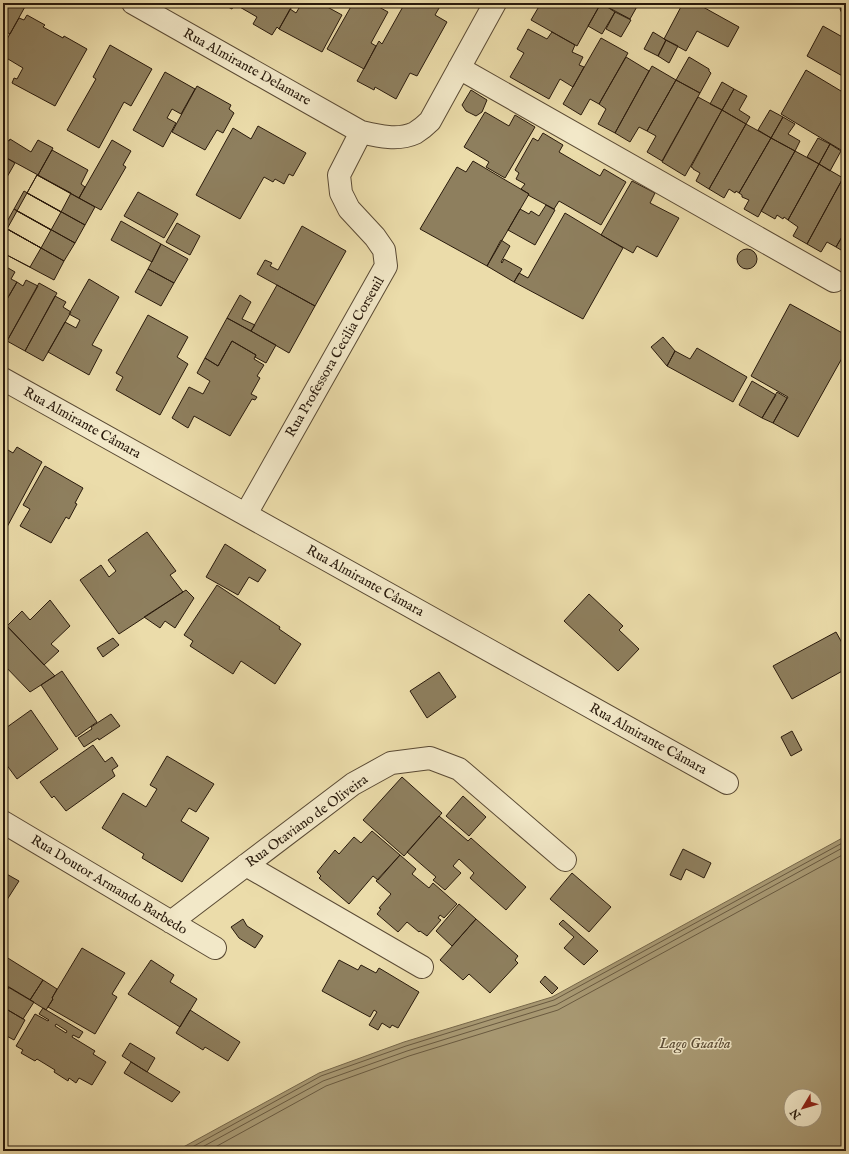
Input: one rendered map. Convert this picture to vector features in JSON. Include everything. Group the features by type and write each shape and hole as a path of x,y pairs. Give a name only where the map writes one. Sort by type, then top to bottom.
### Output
{"street":[{"name":"Rua Almirante Delamare","path":"133,3 361,132"},
{"path":"361,132 382,137 401,137 416,133 430,121 495,3"},
{"path":"459,68 834,281"},
{"name":"Rua Professora Cecilia Corseuil","path":"246,514 386,266 384,250 375,237 349,209 341,193 339,175 361,132"},
{"name":"Rua Almirante Câmara","path":"3,379 727,783"},
{"name":"Rua Otaviano de Oliveira","path":"171,922 354,784 391,763 430,758 459,769 565,860"},
{"name":"Rua Doutor Armando Barbedo","path":"5,827 215,948"},
{"path":"246,865 422,967"}],"water":[{"name":"Lago Guaíba","path":"846,836 846,1151 176,1151 319,1073 404,1042 552,997"}],"building":[{"path":"3,3 27,3 10,34 3,30"},
{"path":"220,3 235,3 232,9"},
{"path":"240,3 294,3 279,29 277,27 272,35 253,24 257,17 238,6"},
{"path":"302,3 320,3 342,15 322,52 279,29 290,9 296,13"},
{"path":"353,3 381,3 379,7 388,12 371,43 376,46 364,69 327,49"},
{"path":"405,3 442,3 435,15 447,22 417,76 410,73 396,99 375,87 374,90 357,81 379,41 382,44"},
{"path":"541,3 601,3 577,46 531,20"},
{"path":"600,3 639,3 630,19"},
{"path":"601,3 615,12 602,34 588,26"},
{"path":"683,3 702,3 704,4 703,7 739,27 728,47 697,31 686,51 664,39"},
{"path":"844,3 846,3 846,22 840,9"},
{"path":"615,12 631,20 621,37 606,29"},
{"path":"27,15 45,25 43,27 63,38 64,36 87,49 55,106 12,83 14,78 17,79 23,68 3,56 3,46 19,18 24,20"},
{"path":"823,26 846,39 846,78 807,56"},
{"path":"528,29 547,39 552,32 575,45 572,52 583,57 579,65 584,67 573,87 560,79 549,99 510,77 524,53 517,49"},
{"path":"653,32 666,40 658,56 644,49"},
{"path":"601,38 628,53 599,104 590,99 581,115 563,104"},
{"path":"666,40 678,46 669,63 658,56"},
{"path":"110,45 152,69 131,106 124,102 99,148 67,130 96,79 93,77"},
{"path":"626,57 649,71 615,133 598,124 606,109 599,104"},
{"path":"689,57 709,69 711,73 700,93 676,80"},
{"path":"652,66 676,80 647,131 639,127 630,142 615,133"},
{"path":"806,70 846,94 846,153 781,114"},
{"path":"165,72 195,89 181,114 172,109 167,118 176,123 163,147 133,130"},
{"path":"676,80 700,93 662,161 647,152 656,136 647,131"},
{"path":"722,82 734,89 722,110 710,104"},
{"path":"197,86 231,105 229,109 234,113 223,133 217,130 205,150 172,132"},
{"path":"734,89 747,96 739,110 750,117 746,124 722,110"},
{"path":"471,90 487,100 482,112 476,116 466,111 462,105"},
{"path":"698,97 722,110 685,176 662,162"},
{"path":"722,110 746,124 709,189 696,181 700,173 691,167"},
{"path":"770,110 783,117 771,138 758,130"},
{"path":"485,112 509,126 515,115 535,127 505,178 486,167 489,162 464,147"},
{"path":"783,117 795,124 788,134 800,141 795,151 771,138"},
{"path":"746,124 771,138 739,193 736,191 735,193 729,189 724,198 709,189"},
{"path":"258,126 306,153 293,176 289,174 284,184 275,179 273,182 264,177 240,219 196,195 233,128 251,139"},
{"path":"543,133 563,145 559,152 600,176 604,169 626,182 601,225 559,201 554,209 528,195 529,194 521,189 525,184 516,179 519,173 515,170 533,138 538,141"},
{"path":"3,138 9,141 10,139 31,152 38,140 53,148 38,175 3,156"},
{"path":"771,138 795,151 758,217 744,209 749,200 742,197 739,193"},
{"path":"818,138 830,144 819,164 807,157"},
{"path":"112,140 131,151 123,165 126,167 101,210 79,198"},
{"path":"830,144 841,151 830,171 819,164"},
{"path":"52,150 88,170 81,184 85,187 79,198 38,175"},
{"path":"795,151 819,164 788,220 777,215 775,219 761,211"},
{"path":"3,156 15,163 3,184"},
{"path":"473,161 529,194 487,266 420,229 457,167 466,172"},
{"path":"819,164 843,178 807,244 793,236 798,227 788,220"},
{"path":"37,175 71,193 61,212 27,193"},
{"path":"37,175 95,207 85,225 27,193"},
{"path":"843,178 846,179 846,230 836,247 827,242 821,252 807,244"},
{"path":"632,181 655,193 650,203 679,218 657,257 637,246 633,253 601,235"},
{"path":"24,191 85,225 75,243 14,209"},
{"path":"138,192 178,214 164,238 124,216"},
{"path":"27,193 61,212 51,230 17,211"},
{"path":"546,205 555,210 535,245 508,230 520,209 529,214 531,211 539,216"},
{"path":"14,209 75,243 64,261 4,227"},
{"path":"17,211 51,230 41,248 7,229"},
{"path":"565,213 623,248 583,319 514,282 519,273 528,278"},
{"path":"121,221 161,244 152,262 111,240"},
{"path":"177,223 200,236 190,255 166,242"},
{"path":"302,226 346,251 315,306 257,274 265,260 272,263 270,266 278,270"},
{"path":"4,227 64,261 54,280 3,253"},
{"path":"7,229 41,248 30,267 3,253 3,236"},
{"path":"846,230 846,253 836,247"},
{"path":"501,240 510,246 501,262 502,263 504,259 522,269 514,282 487,266"},
{"path":"161,244 188,259 174,283 148,269"},
{"path":"747,249 754,252 757,259 754,266 747,269 740,266 737,259 740,252"},
{"path":"3,265 15,272 11,279 17,282 3,306"},
{"path":"148,269 174,283 161,306 135,292"},
{"path":"89,279 119,297 92,345 102,350 89,375 48,352 65,322 76,328 80,320 69,314"},
{"path":"26,280 38,286 7,341 3,338 3,306 17,282 23,286"},
{"path":"39,283 57,293 25,351 7,341"},
{"path":"277,285 315,306 289,353 251,331"},
{"path":"240,295 251,302 242,319 255,325 251,331 227,318"},
{"path":"55,296 66,302 63,307 71,312 43,361 25,351"},
{"path":"790,304 846,335 846,351 798,437 773,423 788,397 751,376"},
{"path":"148,315 188,337 177,357 188,364 160,415 116,390 123,377 116,373"},
{"path":"227,318 276,345 266,363 255,357 256,355 232,341 218,366 205,358"},
{"path":"663,337 675,351 667,366 651,347"},
{"path":"232,341 256,355 254,359 264,365 257,376 260,378 251,394 257,397 255,400 252,399 230,436 194,416 188,428 172,418 189,387 203,394 210,381 197,373 205,358 218,366"},
{"path":"697,348 747,377 733,402 667,366 675,351 690,359"},
{"path":"752,381 776,395 762,418 739,405"},
{"path":"777,392 787,398 773,423 762,418"},
{"path":"3,447 13,453 17,447 42,462 7,527 3,525"},
{"path":"45,466 83,488 69,519 66,517 51,543 20,526 30,509 23,505"},
{"path":"147,532 176,571 170,575 183,592 119,634 80,580 101,565 109,577 116,571 108,560"},
{"path":"225,544 266,570 258,582 249,577 238,595 206,577"},
{"path":"217,585 280,627 279,629 301,644 275,684 241,661 233,674 190,646 193,641 184,635"},
{"path":"186,590 194,598 175,628 165,621 160,628 144,617"},
{"path":"589,594 623,626 619,630 639,649 618,671 564,621"},
{"path":"50,600 70,626 51,644 59,651 44,665 7,626 22,611 30,620"},
{"path":"3,622 55,676 30,692 3,664"},
{"path":"836,632 846,650 846,669 792,699 773,666"},
{"path":"113,638 119,645 103,657 97,648"},
{"path":"62,671 97,722 76,737 41,685"},
{"path":"439,672 456,697 427,718 410,691"},
{"path":"31,710 58,749 17,779 3,760 3,730"},
{"path":"111,714 120,726 99,740 98,738 84,747 78,738 92,729 91,727"},
{"path":"792,731 802,750 791,756 781,737"},
{"path":"93,745 105,762 112,757 118,766 112,770 115,776 66,811 54,796 52,798 40,782"},
{"path":"167,756 214,784 196,812 189,808 181,821 209,838 182,882 142,858 144,854 102,828 123,793 146,807 157,789 150,785"},
{"path":"402,777 442,813 404,856 363,820"},
{"path":"463,796 486,817 469,836 446,816"},
{"path":"439,816 468,841 471,838 526,887 506,910 470,878 474,873 459,859 453,866 461,873 445,890 433,880 436,877 407,852"},
{"path":"372,831 400,855 378,880 373,876 349,904 319,878 321,876 317,872 335,850 339,854 354,837 361,843"},
{"path":"683,849 711,863 704,878 686,869 681,880 670,875"},
{"path":"400,855 416,869 412,874 429,888 433,883 457,904 444,918 440,915 438,918 441,920 427,936 420,931 419,932 407,922 398,932 377,914 381,909 379,908 391,894 376,881"},
{"path":"3,872 19,881 3,906"},
{"path":"572,873 611,907 589,932 550,899"},
{"path":"459,904 476,919 452,946 436,931"},
{"path":"243,919 247,926 263,936 255,948 239,938 231,927"},
{"path":"476,919 518,956 515,960 518,963 490,993 469,974 463,980 440,960"},
{"path":"563,920 598,951 584,965 564,948 574,937 559,924"},
{"path":"82,948 125,973 112,994 117,997 95,1034 48,1007"},
{"path":"3,955 43,980 30,1000 3,984"},
{"path":"151,960 174,975 170,982 197,999 180,1027 128,994"},
{"path":"339,960 358,970 361,965 376,973 379,968 419,992 398,1028 392,1025 390,1028 382,1023 378,1030 369,1025 377,1012 374,1010 370,1017 322,991"},
{"path":"545,976 558,988 552,994 540,982"},
{"path":"43,980 57,989 46,1010 30,1000"},
{"path":"3,984 9,987 3,997"},
{"path":"9,987 34,1002 23,1019 3,1007 3,997"},
{"path":"43,1008 83,1032 79,1038 73,1035 72,1037 95,1051 93,1054 106,1062 92,1085 79,1078 76,1083 69,1078 68,1081 54,1072 55,1070 37,1059 35,1061 21,1053 23,1050 16,1046 35,1014 48,1021 49,1020 39,1014","holes":["56,1024 67,1031 66,1033 55,1026"]},
{"path":"6,1009 25,1020 14,1040 3,1034 3,1013"},
{"path":"190,1010 240,1042 228,1061 205,1047 203,1050 176,1033"},
{"path":"130,1043 155,1058 147,1072 122,1056"},
{"path":"131,1062 180,1092 172,1102 124,1073"}]}
